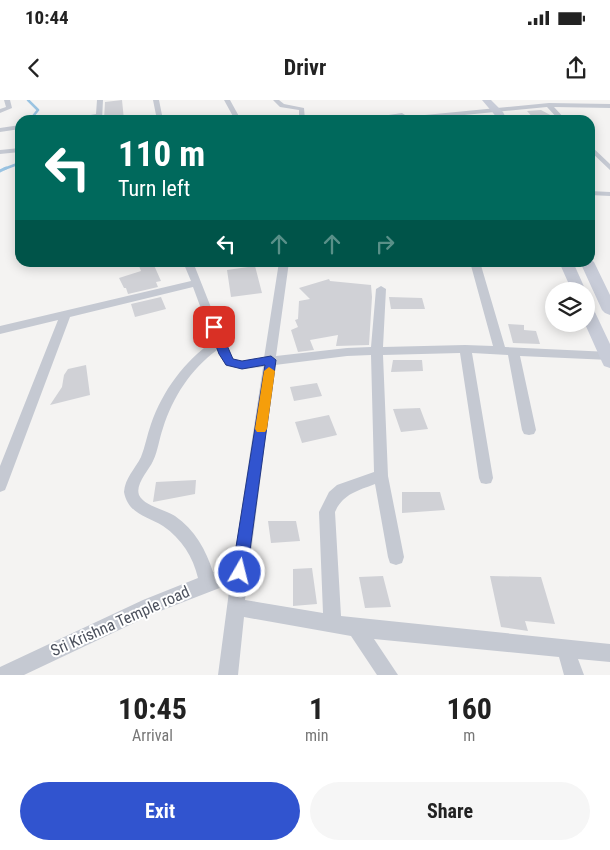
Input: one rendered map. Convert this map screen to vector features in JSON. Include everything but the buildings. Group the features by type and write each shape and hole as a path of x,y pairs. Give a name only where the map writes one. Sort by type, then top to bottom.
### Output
{"main road":[{"path":"568,267 575,282"},
{"path":"589,267 610,310"},
{"path":"595,328 609,358"}],"street":[{"path":"0,111 8,108 7,100"},
{"path":"99,115 100,100"},
{"path":"156,100 159,115"},
{"path":"227,100 235,115"},
{"path":"276,100 282,106 302,109 302,115"},
{"path":"550,103 559,115"},
{"path":"406,115 492,106 550,103 557,105 610,106"},
{"path":"448,115 492,106"},
{"path":"0,130 15,128"},
{"path":"0,151 15,150"},
{"path":"595,152 610,168"},
{"path":"595,193 610,194"},
{"path":"190,267 230,363 242,365 346,352 464,349 609,358"},
{"path":"228,675 235,607 283,267"},
{"path":"477,267 500,351"},
{"path":"0,330 197,283"},
{"path":"381,290 377,351 381,476 396,557"},
{"path":"0,485 66,314"},
{"path":"206,582 204,568 197,549 181,529 142,508 132,498 132,486 148,457 153,436 177,382 201,354 220,342"},
{"path":"464,349 486,478"},
{"path":"513,351 529,430"},
{"path":"332,624 327,512 334,497 342,490 381,476"},
{"name":"Sri Krishna Temple road","path":"3,675 60,647 206,582 240,572"},
{"path":"235,607 356,628 610,653"},
{"path":"356,628 388,675"},
{"path":"566,649 574,675"}],"waterway":[{"path":"28,100 38,110 34,115"},
{"path":"4,169 15,165"},
{"path":"0,171 4,169"}],"slow traffic":[{"path":"261,429 269,371"}],"route":[{"path":"214,327 224,354 230,363 242,365 271,360 240,572"}]}
